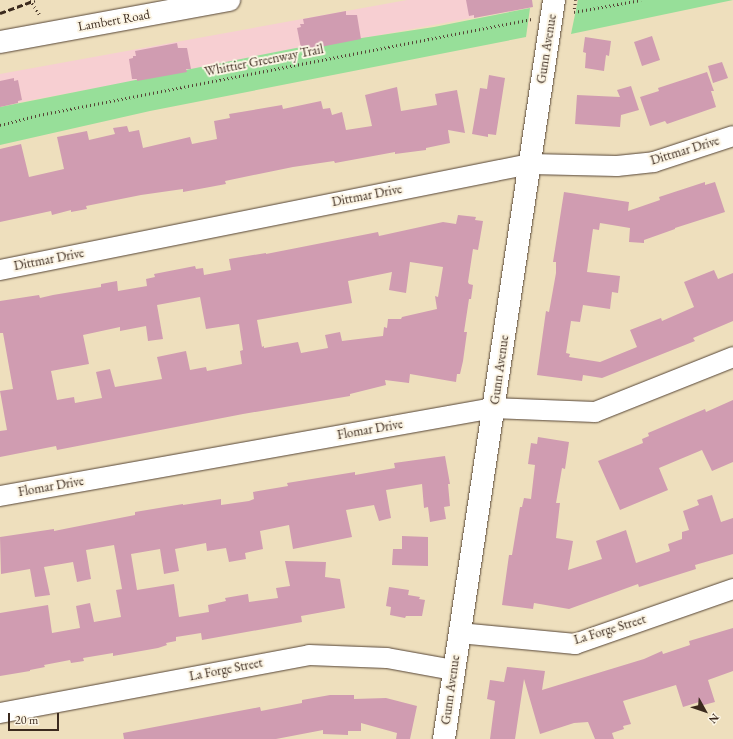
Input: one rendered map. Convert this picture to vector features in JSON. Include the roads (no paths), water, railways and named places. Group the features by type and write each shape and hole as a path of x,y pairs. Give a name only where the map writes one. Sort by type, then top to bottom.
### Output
{"street":[{"name":"Lambert Road","path":"0,42 229,0"},
{"name":"Gunn Avenue","path":"444,739 554,0"},
{"name":"Dittmar Drive","path":"0,270 530,164 618,166 654,162 733,136"},
{"name":"Flomar Drive","path":"0,496 494,408 595,412 733,357"},
{"name":"La Forge Street","path":"459,633 575,644 733,589"},
{"name":"La Forge Street","path":"0,713 309,655 387,658 454,670"}],"railway":[{"path":"0,13 35,0"}]}
